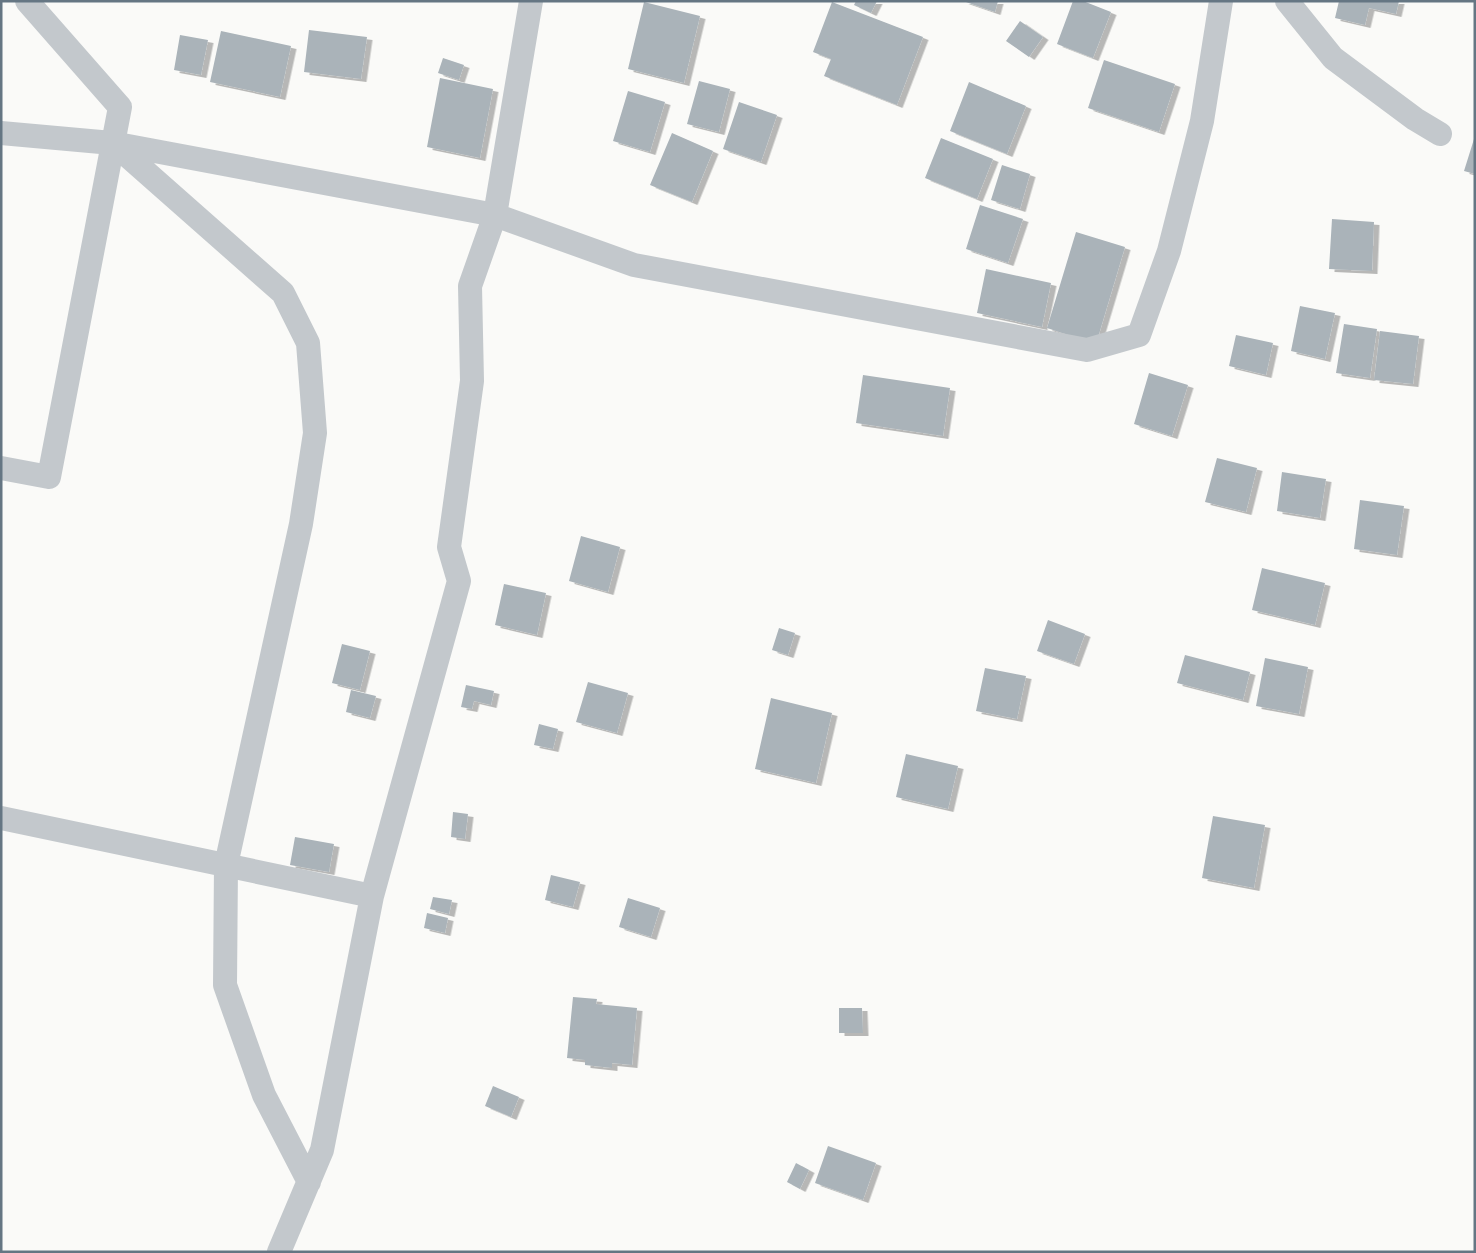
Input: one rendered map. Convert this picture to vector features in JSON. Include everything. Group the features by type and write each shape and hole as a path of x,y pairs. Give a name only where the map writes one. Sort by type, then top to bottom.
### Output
{"street":[{"path":"1,468 49,477 120,107 27,1"},
{"path":"279,1252 322,1150 372,896 459,581 449,547 472,381 470,286 495,215 531,1"},
{"path":"1,132 112,142 495,215 634,265 1087,350 1139,335 1169,251 1202,122 1221,1"},
{"path":"1287,1 1334,58 1415,119 1440,134"},
{"path":"112,142 283,293 308,343 315,433 301,524 226,865 225,986 264,1095 309,1182"},
{"path":"1,818 372,896"}],"building":[{"path":"856,1 877,1 871,13 854,5"},
{"path":"963,1 998,1 995,12"},
{"path":"1073,1 1083,1 1111,12 1093,58 1057,44"},
{"path":"1339,1 1399,1 1396,14 1369,8 1365,25 1335,18"},
{"path":"644,2 700,16 684,83 628,69"},
{"path":"832,2 923,37 897,105 824,76 831,59 813,52"},
{"path":"1020,21 1043,37 1029,57 1006,41"},
{"path":"309,30 367,37 361,79 304,72"},
{"path":"221,31 291,46 280,97 210,82"},
{"path":"180,35 208,40 201,75 174,70"},
{"path":"443,58 464,65 459,80 438,73"},
{"path":"1104,60 1175,84 1159,132 1088,108"},
{"path":"440,78 493,89 480,158 427,147"},
{"path":"699,81 730,89 719,132 687,124"},
{"path":"969,82 1026,106 1007,154 950,131"},
{"path":"628,91 665,102 650,152 613,141"},
{"path":"739,102 777,115 761,162 723,149"},
{"path":"672,133 713,151 692,202 650,185"},
{"path":"941,138 993,159 977,199 925,178"},
{"path":"1475,139 1475,174 1464,171"},
{"path":"1002,165 1030,174 1020,209 991,200"},
{"path":"980,205 1023,219 1008,263 966,249"},
{"path":"1332,219 1374,222 1372,271 1329,269"},
{"path":"1076,232 1125,247 1096,344 1047,328"},
{"path":"986,269 1051,283 1042,327 977,313"},
{"path":"1300,306 1335,313 1325,359 1291,351"},
{"path":"1344,324 1377,329 1370,378 1336,373"},
{"path":"1380,331 1419,336 1413,384 1374,380"},
{"path":"1236,335 1273,343 1266,375 1229,366"},
{"path":"1149,373 1188,385 1172,436 1134,424"},
{"path":"863,375 950,388 943,436 856,423"},
{"path":"1217,458 1257,468 1246,512 1205,502"},
{"path":"1282,472 1326,479 1320,518 1277,511"},
{"path":"1360,500 1404,506 1397,555 1354,549"},
{"path":"581,536 620,547 608,592 569,581"},
{"path":"1262,568 1325,583 1315,625 1252,610"},
{"path":"504,584 546,593 537,635 495,625"},
{"path":"1048,620 1085,634 1074,664 1037,651"},
{"path":"779,628 795,633 788,655 772,650"},
{"path":"342,644 370,651 360,690 332,683"},
{"path":"1185,655 1250,672 1243,700 1177,683"},
{"path":"1265,658 1308,667 1299,714 1256,706"},
{"path":"985,668 1026,676 1017,719 976,711"},
{"path":"588,682 628,693 617,733 576,722"},
{"path":"466,685 494,691 491,705 474,701 472,709 461,707"},
{"path":"351,690 376,696 370,718 346,712"},
{"path":"771,698 832,713 816,783 755,769"},
{"path":"539,724 558,729 553,749 534,745"},
{"path":"906,754 958,766 948,809 896,797"},
{"path":"453,812 468,814 465,839 451,837"},
{"path":"1213,816 1265,825 1254,888 1202,878"},
{"path":"295,837 334,844 329,872 290,865"},
{"path":"551,875 580,882 573,907 545,900"},
{"path":"433,897 452,900 449,914 430,909"},
{"path":"628,898 660,908 651,937 619,927"},
{"path":"427,913 448,918 445,933 424,928"},
{"path":"573,997 597,999 596,1004 637,1008 632,1065 612,1063 612,1068 585,1065 585,1060 567,1058"},
{"path":"839,1008 862,1008 863,1033 839,1033"},
{"path":"493,1086 519,1097 511,1117 485,1106"},
{"path":"828,1146 876,1163 863,1200 815,1183"},
{"path":"796,1163 809,1170 800,1189 787,1182"}]}
